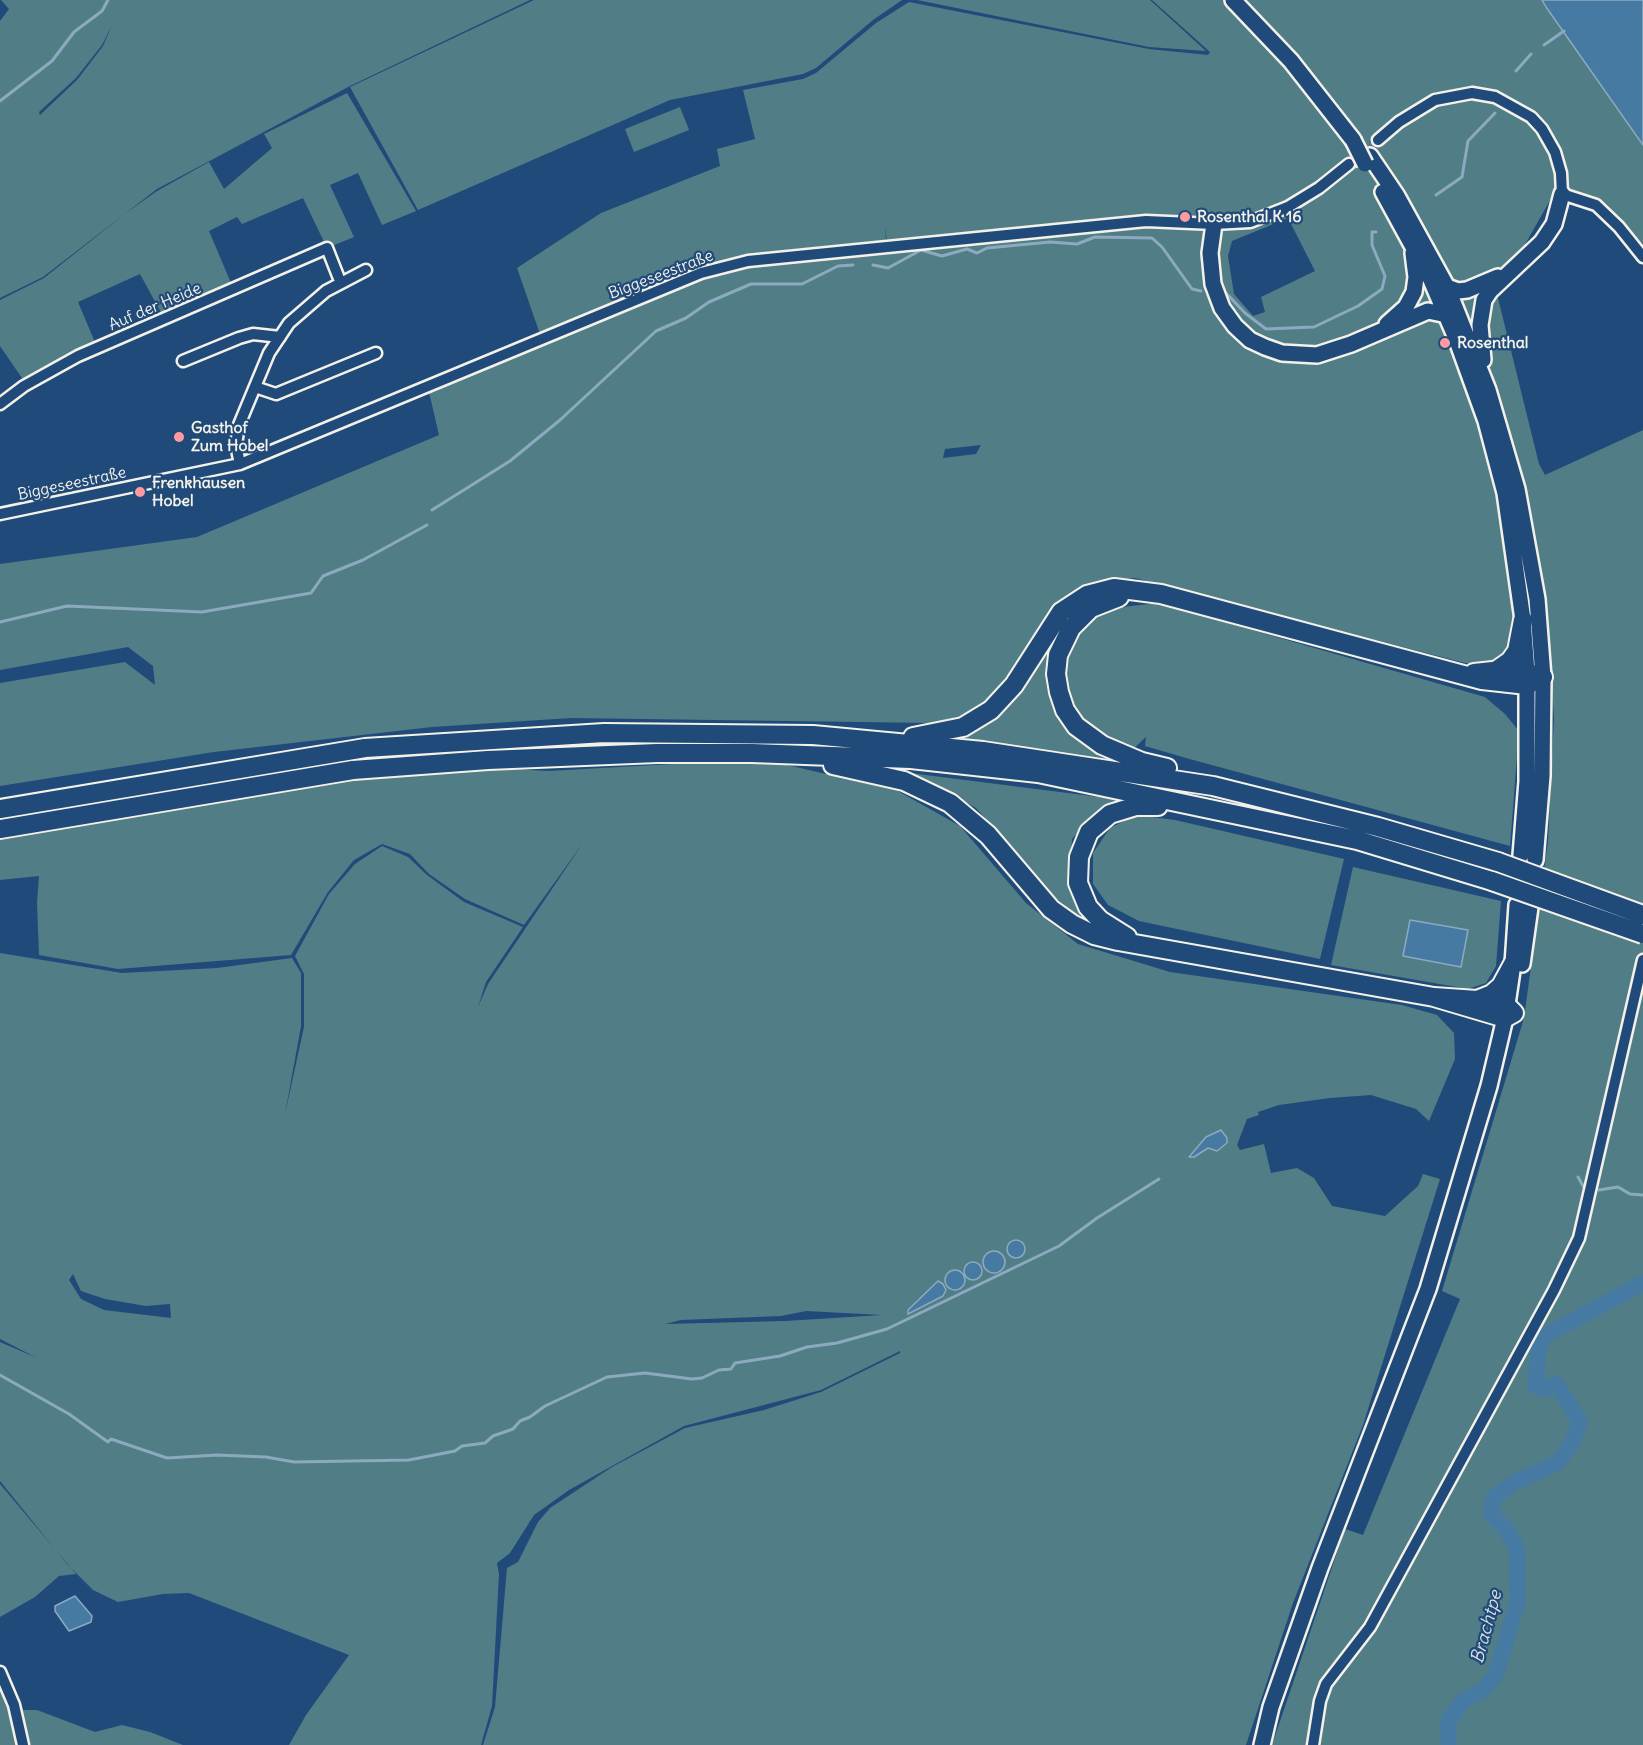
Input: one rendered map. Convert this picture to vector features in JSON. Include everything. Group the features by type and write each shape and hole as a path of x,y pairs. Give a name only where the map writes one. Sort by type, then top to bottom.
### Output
{"highway":[{"path":"892,740 953,730 991,710 1014,685 1054,620 1078,600 1096,592 1114,588 1161,594 1453,673 1495,682 1532,678"},
{"path":"1161,594 1118,597 1100,603 1084,614 1065,637 1058,655 1056,674 1059,692 1065,710 1076,726 1101,745 1142,762 1194,775 1213,786"},
{"path":"1497,670 1510,661 1517,651 1523,620"},
{"path":"1453,673 1497,670 1532,678"},
{"path":"0,809 365,748 604,733 813,735 892,740 1213,786 1378,827 1498,862 1643,915"},
{"path":"0,829 353,770 488,760 657,753 752,753 911,759 1038,773 1224,810 1357,840 1492,881 1643,934"},
{"path":"752,753 783,761 868,771 927,790 950,803 976,823 1042,900 1061,917 1083,930 1106,938 1508,1012"},
{"path":"1142,944 1100,920 1084,900 1078,883 1077,866 1081,849 1089,832 1110,814 1136,806 1224,810"},
{"path":"1477,1000 1492,994 1501,986 1513,964"},
{"path":"1434,997 1477,1000 1508,1012"}],"main road":[{"path":"1233,0 1291,61 1353,140 1361,161 1412,245 1447,315 1510,486 1542,776 1528,857"},
{"path":"1361,161 1403,206 1447,287 1488,390"},
{"path":"1532,678 1537,599 1488,390 1481,344 1481,310 1490,291 1530,255 1549,233 1559,209 1562,194"},
{"path":"1214,224 1210,253 1213,284 1222,308 1235,326 1250,340 1282,353 1300,356 1333,351 1428,311 1447,315"},
{"path":"1370,336 1399,315 1414,292 1416,277 1412,245"},
{"path":"1447,287 1458,291 1467,290 1514,269"},
{"path":"1262,1745 1271,1707 1320,1568 1440,1257 1493,1087 1508,1012 1524,906 1513,964 1508,1012"}],"street":[{"path":"1378,140 1399,122 1435,100 1472,93 1495,97 1531,117 1542,129 1556,152 1561,173 1562,194 1596,205 1619,227 1643,257"},
{"name":"Biggeseestraße","path":"0,514 240,464 701,273 748,261 1146,221 1242,223 1265,218 1361,161"},
{"name":"Auf der Heide","path":"0,404 24,386 78,356 327,248 340,281"},
{"path":"240,464 236,437 269,353 289,323 340,281 366,270"},
{"path":"183,362 253,334 280,337"},
{"path":"255,387 276,394 376,353"},
{"path":"1313,1745 1320,1701 1326,1684 1370,1627 1554,1290 1579,1238 1643,960"},
{"path":"0,1672 14,1705 23,1745"}],"green space":[{"path":"1,0 530,0 350,86 157,189 43,277 0,298 0,21 9,9","holes":["112,25 103,46 77,80 40,115 39,112 76,78 102,45"]},
{"path":"534,0 902,0 873,20 816,68 803,74 670,100 418,210 350,87"},
{"path":"917,0 1150,0 1206,51 1149,47"},
{"path":"1152,0 1542,0 1643,145 1643,265 1634,247 1581,196 1557,188 1497,294 1539,464 1545,475 1643,430 1643,1745 1272,1745 1345,1529 1363,1535 1460,1299 1442,1291 1524,1018 1548,841 1554,718 1550,660 1514,647 1492,666 1465,663 1135,578 1105,582 1081,592 999,694 967,715 931,723 571,718 432,727 214,752 0,786 0,683 125,662 155,685 153,666 128,647 0,670 0,564 197,537 439,435 429,392 703,277 750,265 1160,225 1208,232 1212,225 1144,216 887,242 885,227 886,241 795,249 747,257 541,337 517,268 601,213 720,166 717,149 755,139 743,90 803,79 816,73 876,23 909,2 1149,49 1208,55 1210,52","holes":["1288,218 1315,271 1261,297 1265,312 1253,316 1234,294 1228,256 1232,241","981,445 976,454 943,458 945,449"]},
{"path":"347,93 416,211 382,225 358,173 330,185 354,237 327,248 303,198 242,224 237,217 209,231 234,290 164,318 140,274 78,302 97,347 26,384 0,346 0,300 44,278 157,191 209,162 224,189 272,148 264,134"},
{"path":"680,107 689,130 634,152 625,129"},
{"path":"1158,603 1485,697 1505,714 1519,731 1510,846 1145,746 1146,737 1119,762 939,737 982,727 1011,700 1057,632 1078,612"},
{"path":"762,759 898,791 960,826 1026,903 1078,944 1170,972 1402,1005 1437,1015 1454,1033 1455,1059 1429,1121 1416,1109 1371,1095 1330,1098 1279,1105 1258,1112 1259,1115 1247,1119 1237,1145 1240,1150 1264,1144 1271,1173 1297,1168 1314,1178 1332,1206 1385,1216 1418,1186 1423,1174 1440,1179 1363,1425 1293,1603 1246,1745 483,1745 495,1707 507,1568 518,1562 538,1522 550,1508 612,1467 685,1428 764,1410 821,1392 900,1351 821,1390 684,1426 569,1490 534,1515 510,1553 497,1563 499,1574 492,1706 481,1745 289,1745 306,1715 349,1655 189,1593 163,1594 118,1602 93,1590 67,1564 0,1481 0,1342 37,1358 0,1339 0,953 122,973 217,968 292,958 301,973 301,1026 285,1114 304,1027 304,974 295,956 329,894 355,864 382,846 408,857 427,875 464,902 523,927 486,982 478,1007 488,984 583,843 524,925 465,899 429,874 410,854 382,844 354,860 328,892 291,955 118,969 39,955 37,903 39,876 0,880 0,838 349,780 486,768 549,771","holes":["73,1274 81,1291 105,1299 146,1306 170,1304 171,1318 104,1310 81,1299 69,1280","806,1311 882,1315 785,1321 665,1324 681,1320 781,1316"]},
{"path":"902,772 1123,800 1099,810 1072,839 1069,880 1081,918 1052,895 976,808 937,786"},
{"path":"1136,815 1175,820 1344,859 1320,959 1139,921 1108,905 1093,884 1093,853 1110,828"},
{"path":"1353,867 1501,901 1496,966 1486,983 1468,989 1331,965"},
{"path":"0,1484 76,1574 59,1576 35,1597 0,1617"},
{"path":"0,1682 8,1701 19,1745 0,1745"},
{"path":"20,1710 37,1710 95,1732 122,1725 150,1732 183,1745 27,1745"}],"water":[{"path":"1542,0 1643,0 1643,145 1546,7"},
{"path":"1410,920 1468,930 1461,967 1403,956"},
{"path":"1221,1130 1227,1138 1227,1143 1217,1151 1208,1148 1194,1157 1189,1157 1206,1137"},
{"path":"1012,1240 1020,1240 1025,1245 1023,1256 1012,1258 1007,1253 1007,1245"},
{"path":"994,1251 1002,1254 1005,1262 1002,1270 994,1273 986,1270 983,1262 986,1254"},
{"path":"969,1262 977,1262 982,1267 980,1278 969,1280 964,1275 964,1267"},
{"path":"955,1270 962,1273 965,1280 962,1287 955,1290 948,1287 945,1280 948,1273"},
{"path":"938,1281 946,1290 943,1296 908,1314 908,1310"},
{"path":"75,1596 92,1616 91,1622 69,1631 55,1611 55,1606"}],"waterway":[{"path":"0,101 52,61 74,32 102,11 108,0"},
{"path":"1544,45 1564,31"},
{"path":"1516,71 1531,54"},
{"path":"1436,195 1462,177 1468,141 1495,113"},
{"path":"1226,293 1245,313 1266,329 1314,327 1358,306 1382,289 1385,276 1372,245 1372,232 1376,232"},
{"path":"873,265 888,268 921,250 942,256 967,249 977,253 987,248 1050,242 1077,244 1095,237 1152,238 1162,247 1192,289 1201,291"},
{"path":"432,510 510,461 560,420 656,331 686,318 709,302 751,284 802,284 838,266 853,265"},
{"path":"0,622 67,606 202,612 311,593 323,576 363,560 427,525"},
{"path":"1578,1177 1583,1186"},
{"path":"0,1375 69,1414 108,1442 111,1439 167,1458 217,1455 266,1457 294,1462 409,1460 455,1451 462,1446 485,1443 493,1436 513,1429 520,1421 545,1406 607,1377 645,1373 692,1379 702,1378 719,1370 731,1369 735,1363 780,1356 807,1347 837,1343 887,1329 1059,1246 1097,1218 1159,1179"},
{"path":"1599,1190 1618,1187 1630,1194 1643,1195"},
{"name":"Brachtpe","path":"1449,1745 1448,1722 1463,1701 1484,1689 1496,1674 1518,1601 1517,1548 1505,1528 1491,1514 1493,1498 1515,1482 1558,1463 1572,1443 1580,1421 1556,1384 1543,1389 1536,1386 1538,1350 1544,1336 1643,1283"}],"tunnel":[{"path":"1349,164 1378,140"}],"place":[{"name":"Rosenthal K 16","path":"1185,217"},
{"name":"Rosenthal","path":"1445,343"},
{"name":"Gasthof Zum Hobel","path":"179,437"},
{"name":"Frenkhausen Hobel","path":"140,492"}]}
